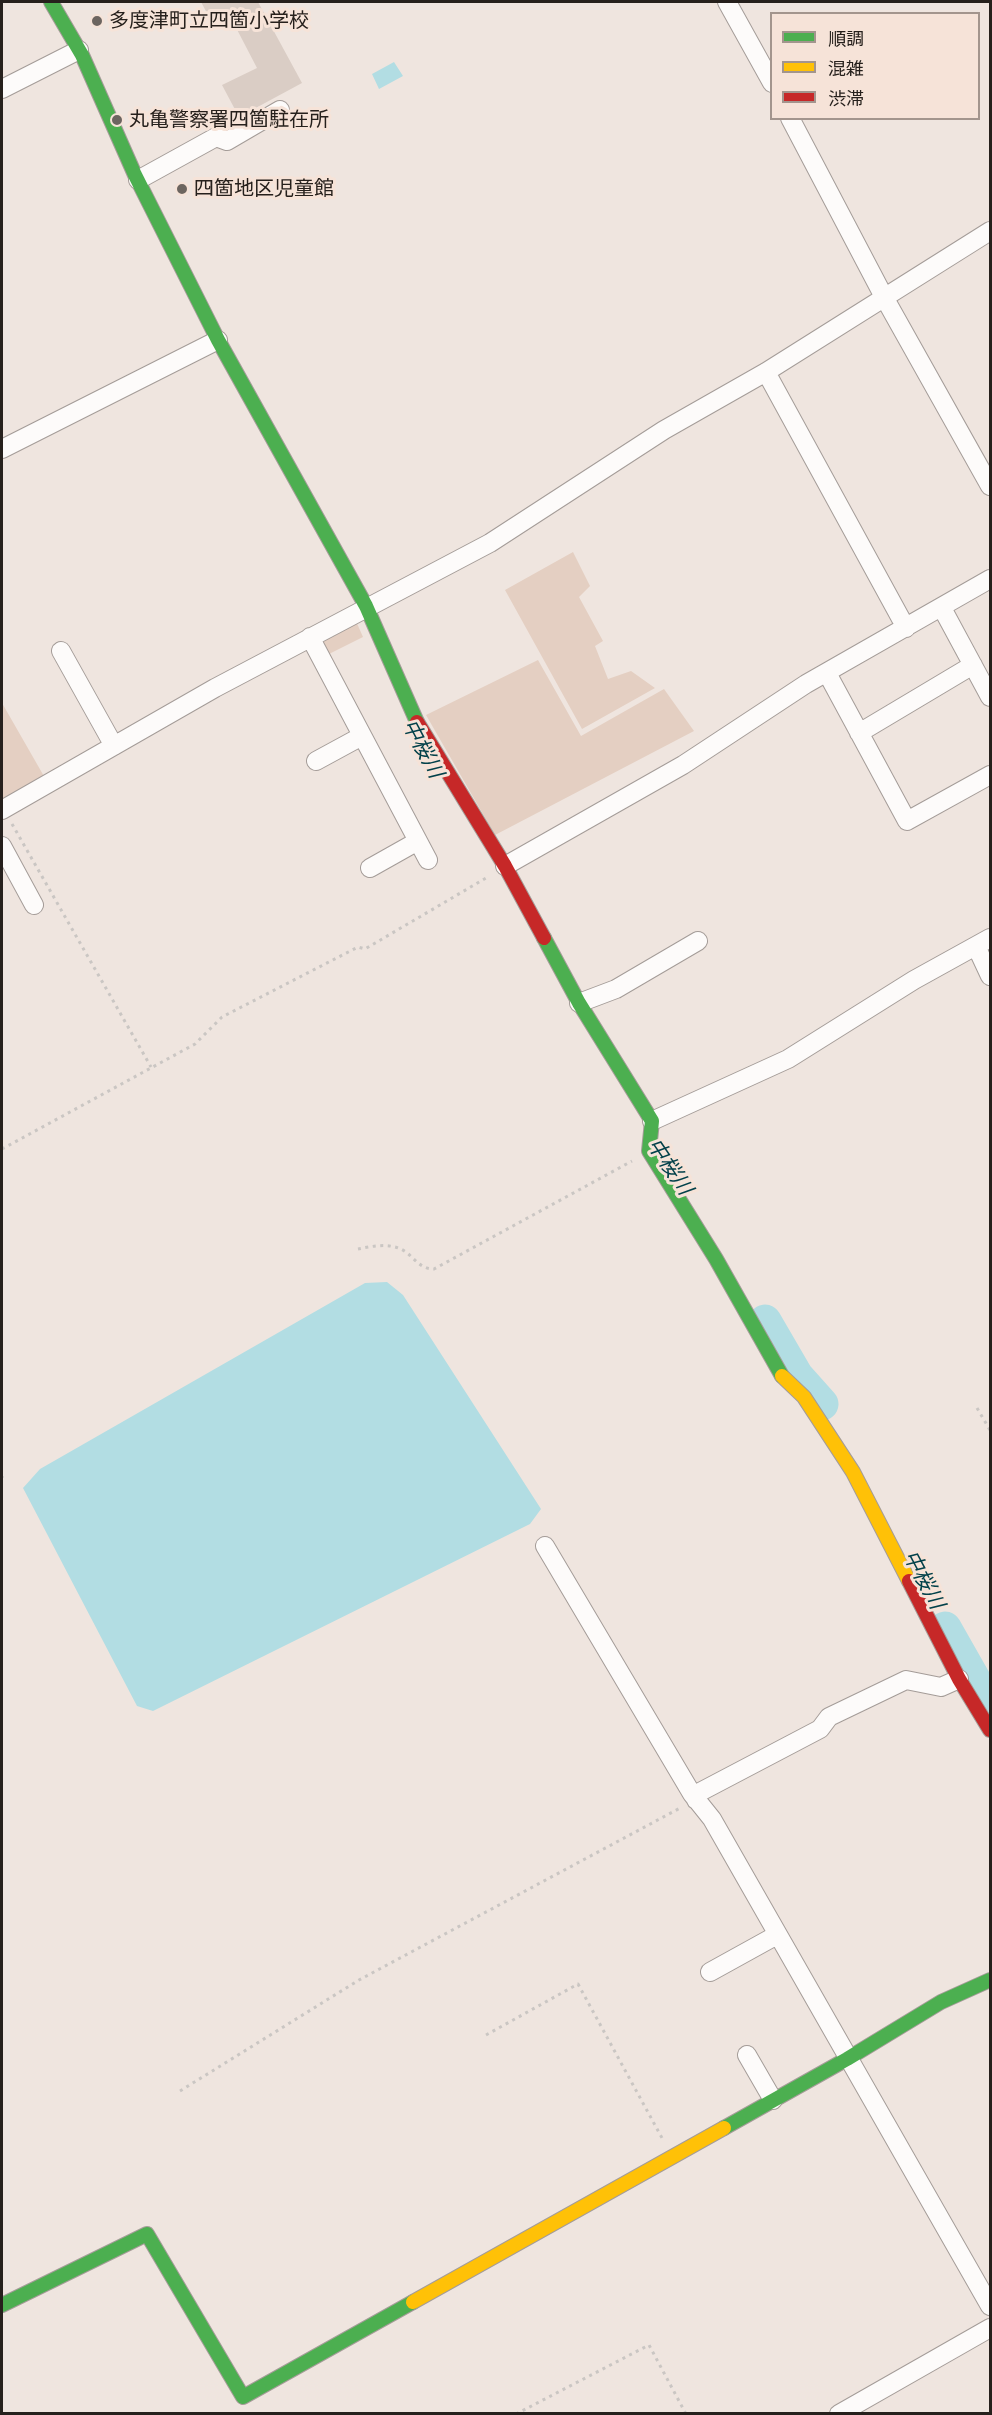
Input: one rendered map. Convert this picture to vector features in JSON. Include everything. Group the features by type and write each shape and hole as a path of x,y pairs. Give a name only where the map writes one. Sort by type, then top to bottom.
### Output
{"street":[{"path":"51,2 79,50 138,180 218,340 366,606 422,733 498,871 652,1124 650,1148 783,1378 804,1397 853,1472 959,1679 990,1730"},
{"path":"727,2 770,81"},
{"path":"2,89 79,50"},
{"path":"138,180 216,137 226,141 280,110"},
{"path":"791,120 884,297 990,486"},
{"path":"3,810 366,606 490,543 664,430 766,372 990,231"},
{"path":"2,449 218,340"},
{"path":"766,372 906,628"},
{"path":"498,871 683,765 826,673 990,579"},
{"path":"942,608 990,697"},
{"path":"310,637 428,860"},
{"path":"61,651 114,746"},
{"path":"859,734 973,665"},
{"path":"826,673 907,821 990,775"},
{"path":"316,761 362,736"},
{"path":"370,868 418,841"},
{"path":"2,846 34,905"},
{"path":"579,1004 616,989 698,941"},
{"path":"652,1124 788,1059 914,980 983,942 990,976"},
{"path":"545,1546 696,1800 712,1819 990,2306"},
{"path":"696,1800 700,1792 820,1730 829,1717 906,1680 941,1687 959,1679"},
{"path":"711,1972 777,1935"},
{"path":"2,2305 147,2234 243,2397 847,2059 941,2002 990,1980"},
{"path":"747,2055 773,2100"},
{"path":"839,2414 990,2328"}],"path":[{"path":"3,810 151,1067"},
{"path":"2,1149 195,1044 222,1017 358,947 365,949 498,871"},
{"path":"358,1249 391,1246 405,1251 427,1269 434,1269 650,1148"},
{"path":"977,1408 990,1430"},
{"path":"180,2091 359,1980 696,1800"},
{"path":"486,2035 578,1984 672,2156"},
{"path":"516,2414 649,2345 686,2414"}],"shaded area":[{"path":"573,552 590,586 579,597 603,641 595,646 608,679 631,671 655,688 582,729 505,590"},
{"path":"355,619 363,637 327,655 317,638"},
{"path":"538,660 581,736 664,689 694,731 495,835 426,715"},
{"path":"2,703 45,778 2,803"}],"water":[{"path":"394,62 403,76 379,89 372,74"},
{"path":"387,1282 403,1295 541,1509 530,1524 153,1711 137,1706 23,1488 40,1469 365,1283"}],"building":[{"path":"201,2 258,2 302,83 239,117 222,85 257,68 231,18 214,26"}],"waterway":[{"name":"中桜川","path":"765,1321 797,1376 822,1404"},
{"name":"中桜川","path":"945,1628 990,1707"}],"traffic: fast":[{"path":"51,2 82,55 135,175 218,340 366,606 417,722"},
{"path":"544,938 579,1003 652,1121 649,1151 716,1259 782,1376"},
{"path":"724,2128 847,2059 941,2002 990,1980"},
{"path":"2,2305 147,2234 243,2397 413,2302"}],"traffic: slow":[{"path":"782,1376 804,1397 853,1472 909,1581"},
{"path":"413,2302 724,2128"}],"traffic: jam":[{"path":"417,722 505,866 544,938"},
{"path":"909,1581 959,1679 990,1730"}],"place":[{"name":"多度津町立四箇小学校","path":"97,21"},
{"name":"丸亀警察署四箇駐在所","path":"117,120"},
{"name":"四箇地区児童館","path":"182,189"}]}
